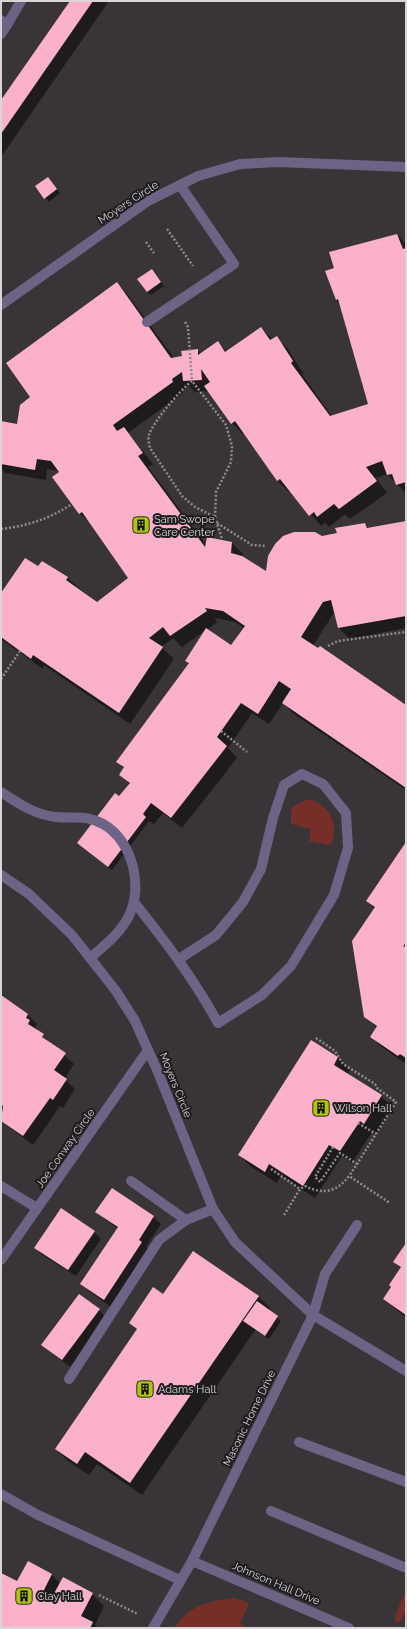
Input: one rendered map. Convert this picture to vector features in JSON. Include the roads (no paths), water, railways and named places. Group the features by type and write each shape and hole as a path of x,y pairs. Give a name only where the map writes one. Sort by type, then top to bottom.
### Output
{"street":[{"path":"1,34 4,22 21,1"},
{"name":"Moyers Circle","path":"1,305 148,201 198,176 240,164 278,162 406,167"},
{"path":"147,322 234,264 180,185"},
{"path":"134,902 179,959 201,991 218,1023 262,995 291,966 334,895 348,848 346,814 323,784 302,774 284,785 273,818 261,869 243,902 216,935 179,959"},
{"path":"1,792 33,812 56,817 82,816 103,824 116,835 128,853 135,875 134,902 127,921 110,940 90,958"},
{"name":"Moyers Circle","path":"1,875 29,894 72,935 120,997 135,1021 148,1050 213,1209 235,1242 313,1315"},
{"name":"Joe Conway Circle","path":"1,1260 148,1050"},
{"path":"131,1181 186,1220"},
{"path":"1,1186 37,1208"},
{"path":"69,1379 159,1240 186,1220 213,1209"},
{"name":"Masonic Home Drive","path":"153,1628 192,1561 313,1315 325,1274 357,1225"},
{"path":"313,1315 406,1371"},
{"path":"299,1442 406,1482"},
{"path":"1,1494 38,1515 180,1580"},
{"path":"271,1511 406,1568"},
{"name":"Johnson Hall Drive","path":"192,1561 349,1628"}],"place":[{"name":"Sam Swope Care Center","path":"141,525"},
{"name":"Wilson Hall","path":"321,1108"},
{"name":"Adams Hall","path":"145,1389"},
{"name":"Clay Hall","path":"24,1596"}]}
